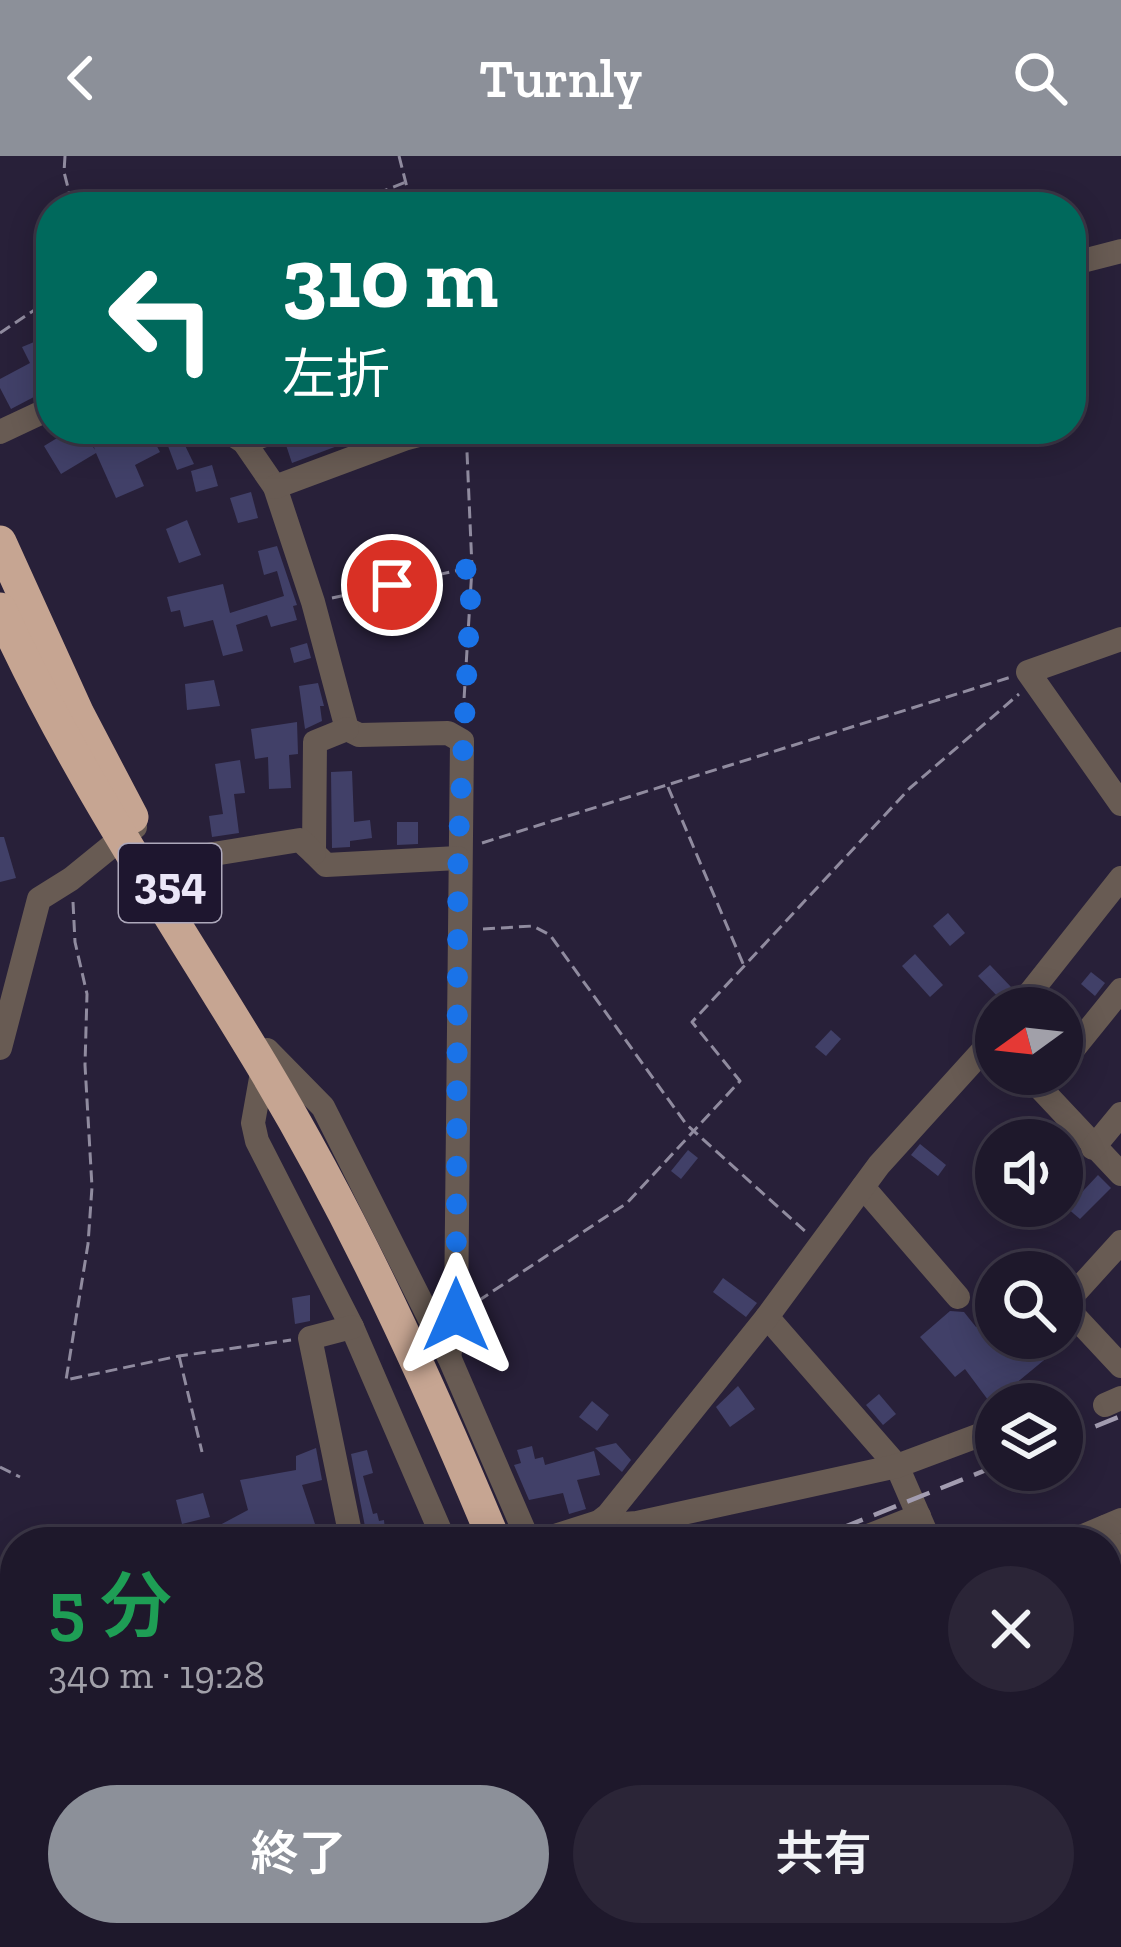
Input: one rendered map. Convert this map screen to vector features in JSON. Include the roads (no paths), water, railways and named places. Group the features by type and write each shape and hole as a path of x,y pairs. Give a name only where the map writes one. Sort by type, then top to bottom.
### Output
{"highway":[{"name":"354","path":"0,542 128,831 158,863 265,1059 348,1220 489,1527"},
{"name":"354","path":"0,609 65,745 128,831 265,1059"}],"street":[{"path":"1086,260 1121,251"},
{"path":"0,432 36,415"},
{"path":"241,444 275,488 313,602 347,729 359,735 448,733 462,741 456,1315 449,1358"},
{"path":"275,488 379,444"},
{"path":"1121,639 1032,675 1121,804"},
{"path":"314,854 315,742 347,729"},
{"path":"0,1048 39,898 71,880 128,831"},
{"path":"158,863 300,840 326,866 458,854"},
{"path":"1035,987 1121,878"},
{"path":"1083,1037 1121,990"},
{"path":"265,1059 253,1123 257,1142 352,1327 439,1527"},
{"path":"265,1059 322,1108 449,1358 526,1527"},
{"path":"582,1527 599,1522 652,1463 862,1187 975,1060"},
{"path":"1052,1095 1093,1148 1121,1174"},
{"path":"1093,1148 1119,1119"},
{"path":"862,1187 958,1297"},
{"path":"1121,1242 1064,1305 1121,1366"},
{"path":"767,1317 897,1466 924,1527"},
{"path":"349,1527 310,1338 352,1327"},
{"path":"599,1522 610,1526 637,1523 897,1466 975,1437"},
{"path":"891,1527 919,1516"}],"railway":[{"path":"1083,1431 1121,1416"},
{"path":"844,1527 975,1474"}]}
